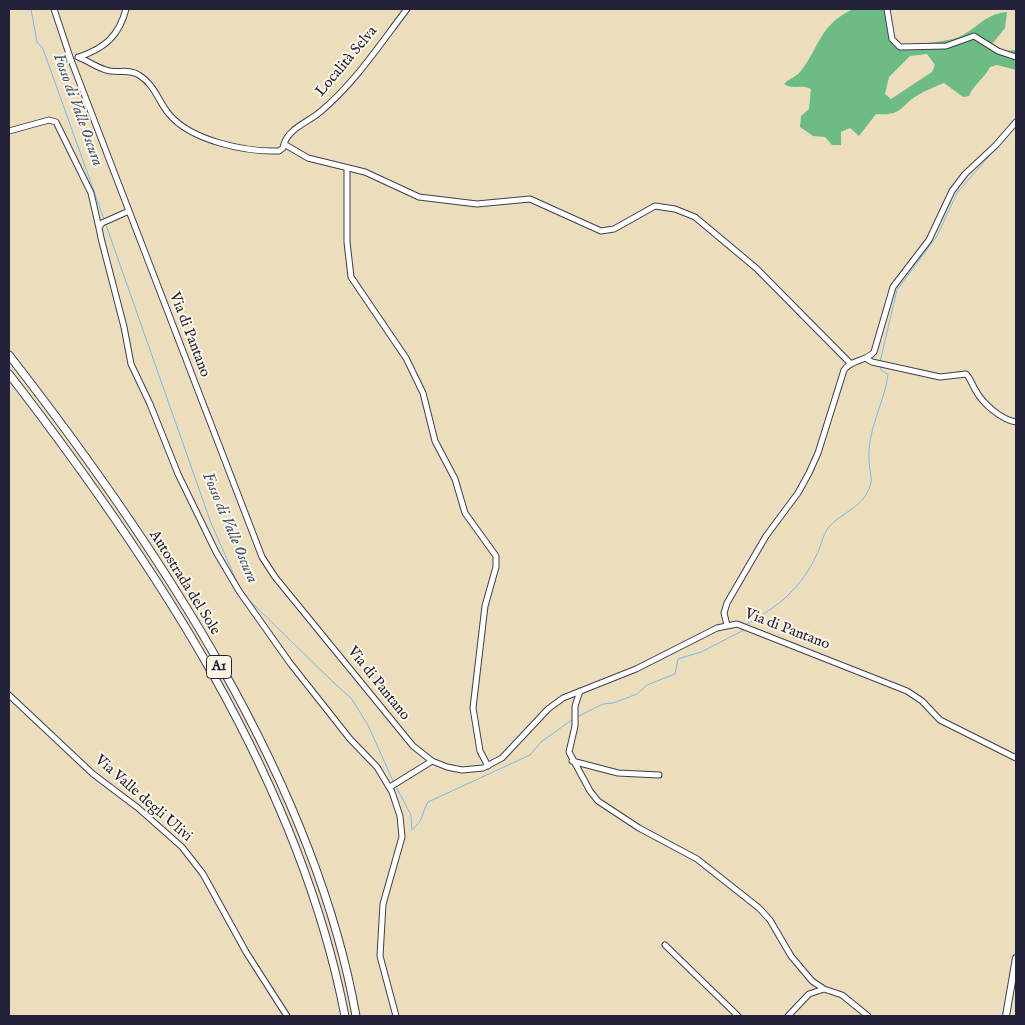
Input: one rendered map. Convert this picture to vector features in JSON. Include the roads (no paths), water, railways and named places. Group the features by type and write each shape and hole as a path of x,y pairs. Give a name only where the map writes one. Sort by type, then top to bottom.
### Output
{"highway":[{"name":"Autostrada del Sole","path":"9,355 128,519 197,627 254,730 298,822 330,910 349,979 356,1016"},
{"name":"Autostrada del Sole","path":"9,374 119,526 187,632 245,735 287,825 319,911 345,1016"}],"main road":[{"path":"1006,1016 1016,958"}],"street":[{"name":"Via di Pantano","path":"54,9 71,60 173,330 266,564 410,744 432,761 447,767 462,770 488,766 512,750 550,707 580,690 636,669 727,625 738,624 907,691 922,701 940,720 1016,758"},
{"path":"71,60 98,50 110,42 121,24 126,9"},
{"name":"Località Selva","path":"284,144 287,135 317,115 344,89 407,9"},
{"path":"887,9 892,39 900,47 946,46 974,36 998,51 1016,57"},
{"path":"78,57 104,70 130,71 140,75 154,88 170,116 208,138 232,147 254,150 279,151 283,149 284,144 305,157 368,173 410,194 432,200 485,204 530,198 600,231 614,229 655,206 688,213 756,268 850,364"},
{"path":"9,131 49,120 56,122 91,193 108,271 124,327 131,364 150,404 178,474 216,552 239,591 297,672 350,739 375,765 390,786 400,816 402,837 384,901 380,956 396,1016"},
{"path":"727,625 724,613 727,603 766,536 798,493 811,468 843,373 850,364 867,359 874,352 879,343 893,288 928,240 952,192 965,174 996,145 1016,122"},
{"path":"347,168 347,246 351,277 406,358 423,393 435,441 455,479 465,513 496,556 496,564 484,609 473,708 480,751 488,766"},
{"path":"99,228 105,220 129,211"},
{"path":"867,359 872,362 924,375 940,377 966,374 976,392 986,402 1004,418 1016,422"},
{"path":"580,690 575,706 574,729 569,748 572,760 598,801 636,826 697,859 762,910 793,959 814,982 824,989 841,994 868,1016"},
{"name":"Via Valle degli Ulivi","path":"9,695 93,774 138,808 182,847 203,874 246,952 287,1016"},
{"path":"572,760 620,774 659,775"},
{"path":"390,786 432,761"},
{"path":"665,945 738,1016"},
{"path":"788,1016 809,994 824,989"}],"waterway":[{"name":"Fosso di Valle Oscura","path":"31,9 37,42 43,49 104,219"},
{"path":"880,362 897,290 937,236 957,193 1011,131"},
{"name":"Fosso di Valle Oscura","path":"106,225 211,523 238,584"},
{"path":"763,614 779,603 801,581 812,565 828,528 838,518 856,506 869,489 871,482 869,449 888,375 881,370 880,366"},
{"name":"Fosso di Valle Oscura","path":"245,596 351,698 368,725 393,781"},
{"path":"747,624 758,618"},
{"path":"577,717 603,704 613,703 637,694 647,685 675,674 678,659 701,652 744,630"},
{"path":"413,829 421,820 428,802 530,755 541,742 573,719"},
{"name":"Fosso di Valle Oscura","path":"395,785 411,815 412,830"}]}
